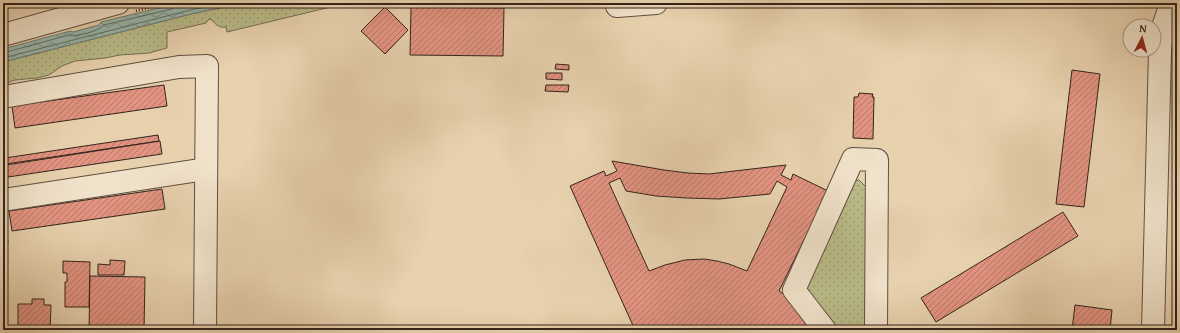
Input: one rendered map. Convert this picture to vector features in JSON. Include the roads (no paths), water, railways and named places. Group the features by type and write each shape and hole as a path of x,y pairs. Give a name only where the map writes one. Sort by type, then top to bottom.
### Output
{"street":[{"path":"3,35 86,7 118,3"},
{"path":"617,3 617,6 656,3"},
{"path":"1153,330 1160,51 1162,30 1171,3"},
{"path":"3,96 179,67 207,66 205,330"},
{"path":"826,330 794,290 853,159 877,160 876,330"},
{"path":"3,200 206,170"}],"water":[{"path":"179,3 244,3 195,13 3,62 3,49 70,31 73,32 99,25 101,22"}]}
